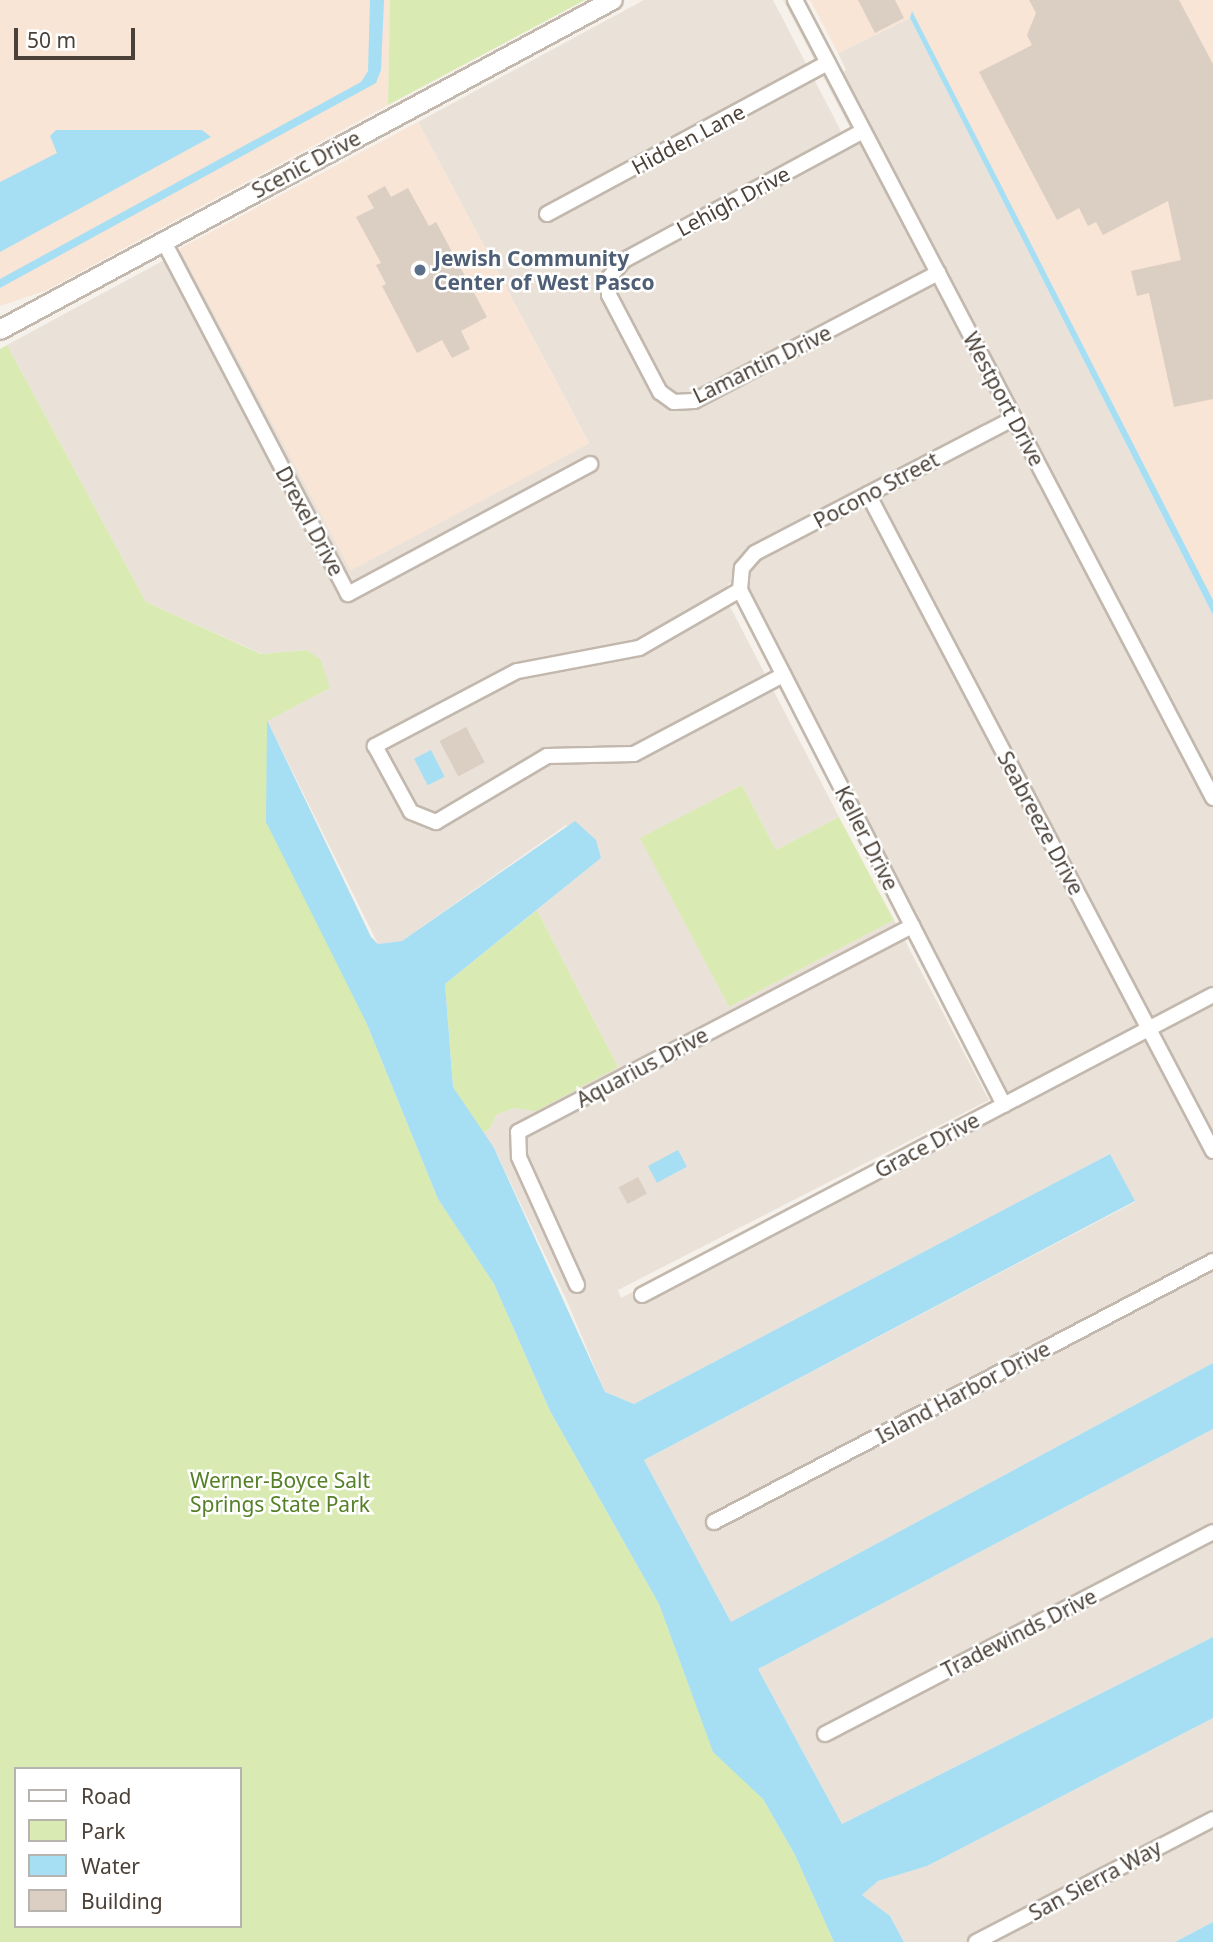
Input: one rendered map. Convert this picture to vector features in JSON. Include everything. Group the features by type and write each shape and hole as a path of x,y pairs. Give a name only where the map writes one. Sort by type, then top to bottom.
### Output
{"street":[{"name":"Scenic Drive","path":"0,330 613,0"},
{"name":"Westport Drive","path":"795,0 1213,798"},
{"name":"Hidden Lane","path":"547,214 828,63"},
{"name":"Lehigh Drive","path":"609,278 624,260 863,131"},
{"name":"Drexel Drive","path":"164,242 348,594 590,464"},
{"name":"Lamantin Drive","path":"609,278 609,295 660,392 674,402 694,401 938,273"},
{"name":"Pocono Street","path":"740,590 742,568 755,553 1014,418"},
{"name":"Seabreeze Drive","path":"868,494 1213,1151"},
{"name":"Keller Drive","path":"740,590 1004,1105"},
{"path":"740,590 639,648 517,671 375,746 411,812 436,822 547,755 634,754 783,675"},
{"name":"Aquarius Drive","path":"577,1285 519,1157 518,1132 912,926"},
{"name":"Grace Drive","path":"642,1295 1213,995"},
{"name":"Island Harbor Drive","path":"714,1522 1213,1261"},
{"name":"Tradewinds Drive","path":"825,1734 1213,1532"},
{"name":"San Sierra Way","path":"976,1942 1213,1819"}],"shaded area":[{"path":"0,0 390,0 388,105 47,290 0,306"},
{"path":"644,0 773,0 843,135 851,130 783,0 796,0 838,76 846,70 838,53 910,18 1213,615 1213,1363 731,1622 644,1460 1135,1202 1110,1154 634,1404 605,1392 567,1301 494,1148 482,1133 490,1129 496,1115 618,1067 537,910 601,858 566,825 402,941 378,944 267,720 330,688 307,650 262,654 146,602 7,345 181,251 351,570 589,443 418,122","holes":["729,583 736,587 998,1095 993,1107 621,1298 618,1290 989,1100 894,920 729,1007 641,838 742,785 776,850 839,817 723,593"]},
{"path":"810,0 1213,0 1213,600 912,12 910,18 838,53"},
{"path":"418,122 589,443 350,570 180,249"},
{"path":"1213,1429 1213,1637 842,1824 758,1669"},
{"path":"1213,1718 1213,1922 1175,1942 904,1942 890,1916 862,1895 878,1881 927,1866"}],"green space":[{"path":"390,0 585,0 388,105"},
{"name":"Werner-Boyce Salt Springs State Park","path":"7,345 146,602 261,654 307,650 321,660 330,688 267,721 366,1022 438,1199 494,1284 550,1411 659,1604 712,1748 763,1799 795,1855 834,1942 0,1942 0,349"},
{"path":"742,785 776,850 839,817 894,920 729,1007 640,838"},
{"path":"537,910 618,1067 536,1111 514,1108 496,1115 490,1129 482,1133 453,1087 445,984"}],"water":[{"path":"370,0 384,0 381,70 376,83 0,288 0,279 361,82 368,71"},
{"path":"912,11 1213,600 1213,615 910,18"},
{"path":"56,130 202,130 211,137 0,252 0,182 57,153 50,136"},
{"path":"267,720 371,937 378,944 402,941 575,821 596,840 601,858 445,984 453,1087 494,1148 605,1392 634,1404 1110,1154 1135,1201 644,1460 731,1622 1213,1363 1213,1429 758,1669 842,1824 1213,1637 1213,1718 927,1866 878,1881 862,1895 890,1916 904,1942 834,1942 795,1855 763,1799 713,1752 659,1604 550,1411 494,1284 438,1199 366,1022 266,822"},
{"path":"431,750 445,777 428,785 414,759"},
{"path":"678,1150 687,1167 657,1183 648,1166"},
{"path":"1213,1922 1213,1942 1175,1942"}],"building":[{"path":"858,0 895,0 904,18 875,33"},
{"path":"1029,0 1179,0 1213,64 1213,399 1174,407 1149,293 1137,296 1131,271 1181,260 1168,201 1103,235 1096,222 1088,226 1079,208 1057,220 979,72 1032,45 1027,35 1036,13"},
{"name":"Jewish Community Center of West Pasco","path":"385,186 391,197 408,188 429,226 436,222 487,317 461,331 470,349 452,358 442,340 417,353 382,286 386,284 376,265 381,263 356,217 374,208 367,196"},
{"path":"466,727 485,762 458,776 440,741"},
{"path":"638,1177 647,1194 627,1204 619,1187"}],"place":[{"name":"Jewish Community Center of West Pasco","path":"420,270"}]}
